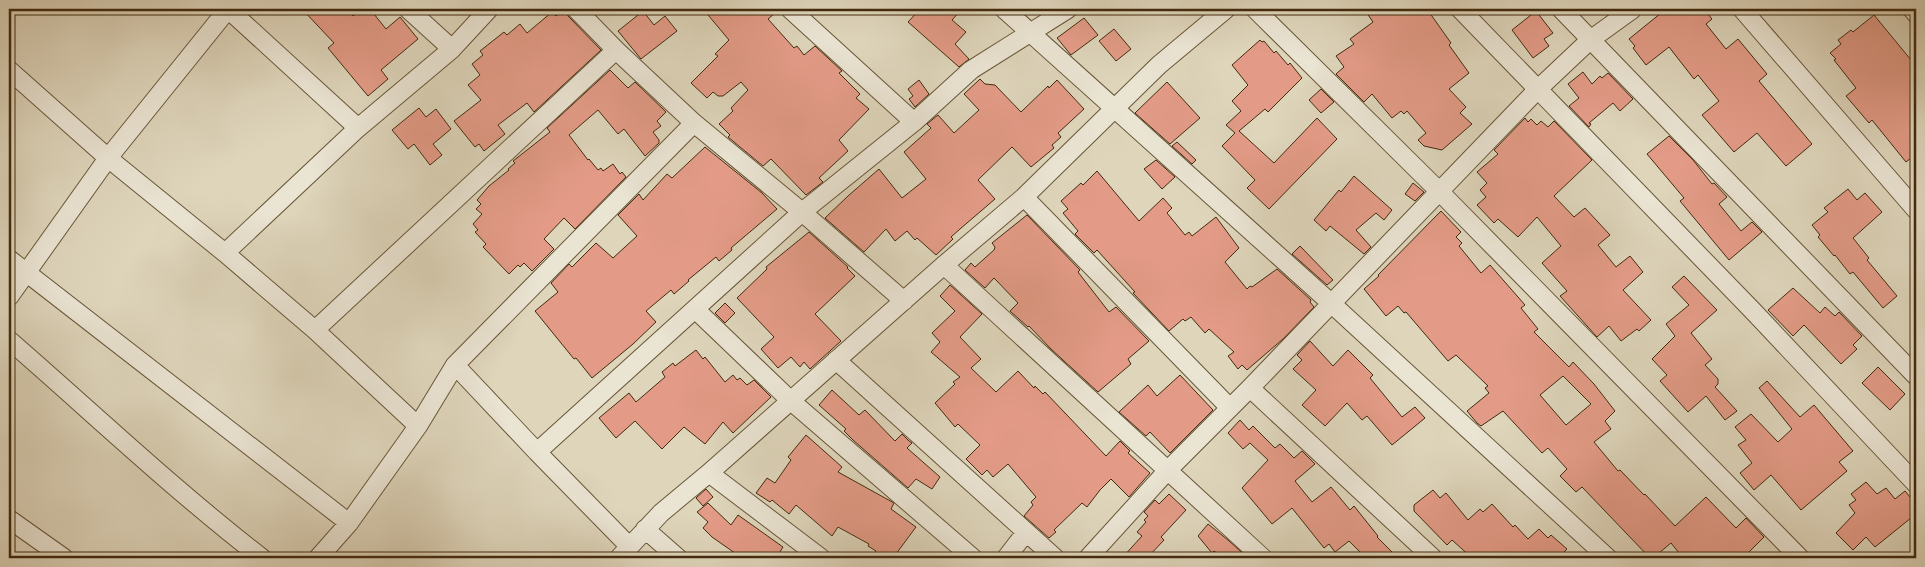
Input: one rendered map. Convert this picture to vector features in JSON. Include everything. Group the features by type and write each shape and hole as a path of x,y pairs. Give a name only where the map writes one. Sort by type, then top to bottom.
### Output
{"street":[{"path":"9,297 108,158 228,9 358,128"},
{"path":"408,9 452,49"},
{"path":"225,253 358,128 452,49 489,9"},
{"path":"576,9 616,50 694,123 802,212 904,301"},
{"path":"790,9 914,122"},
{"path":"1004,9 1032,32 1332,304 1608,558"},
{"path":"537,452 802,212 914,122 971,70 1068,9"},
{"path":"455,365 537,452 624,552 645,529 944,265 1024,197 1166,58 1226,9"},
{"path":"1255,9 1439,191 1800,558"},
{"path":"1460,9 1753,311 1916,484"},
{"path":"1561,9 1916,376"},
{"path":"1088,558 1168,470 1332,304 1537,90 1590,40 1633,9"},
{"path":"1742,9 1916,210"},
{"path":"1912,9 1916,14"},
{"path":"315,330 616,50"},
{"path":"9,70 108,158 225,253 315,330 418,426"},
{"path":"318,558 349,523 418,426 455,365 694,123"},
{"path":"1024,197 1230,408"},
{"path":"9,259 349,523"},
{"path":"944,265 1263,558"},
{"path":"694,309 791,401 973,558"},
{"path":"9,340 123,443 210,518 262,558"},
{"path":"836,360 1054,558"},
{"path":"1250,388 1433,558"},
{"path":"709,473 821,558"},
{"path":"9,519 64,558"},
{"path":"645,529 678,558"},
{"path":"1006,558 1026,532"}],"building":[{"path":"302,9 347,9 353,16 362,9 370,9 386,29 400,17 418,39 381,70 388,79 368,96 328,48 334,43"},
{"path":"566,9 568,16 601,50 534,112 527,103 498,125 505,134 484,151 479,144 475,147 454,121 481,100 468,85 480,75 472,64 483,55 480,51 504,32 507,35 520,24 527,33 552,12 556,16"},
{"path":"703,9 780,9 768,19 794,48 797,46 804,55 815,46 842,71 839,73 860,94 856,98 869,109 839,140 848,151 819,178 823,182 806,195 771,159 763,166 728,137 730,135 719,124 733,111 731,108 748,90 741,82 723,96 718,96 713,92 707,98 691,83 718,56 715,54 729,40"},
{"path":"920,9 962,9 952,20 966,32 955,44 969,59 959,67 908,22"},
{"path":"1364,9 1427,9 1469,73 1449,89 1466,107 1460,113 1472,124 1442,150 1424,146 1418,140 1426,133 1407,111 1404,114 1401,111 1392,118 1372,94 1364,102 1336,74 1344,67 1336,56 1354,44 1350,39 1373,22"},
{"path":"1666,9 1704,9 1712,19 1706,24 1726,49 1738,39 1767,74 1759,81 1812,144 1786,166 1757,133 1734,152 1702,115 1719,101 1698,75 1694,79 1669,47 1646,65 1633,48 1635,46 1629,39"},
{"path":"643,11 654,25 665,16 677,31 641,59 618,31"},
{"path":"1536,11 1553,33 1544,39 1549,46 1533,58 1512,30"},
{"path":"1874,15 1916,66 1916,154 1906,162 1872,120 1869,123 1846,96 1856,88 1830,53 1841,44 1838,40 1851,30 1853,32"},
{"path":"1084,18 1098,35 1071,55 1057,38"},
{"path":"1114,29 1131,49 1116,61 1099,41"},
{"path":"1260,40 1264,41 1274,53 1276,51 1288,65 1290,63 1302,78 1268,112 1265,109 1239,131 1274,163 1317,118 1337,139 1269,209 1247,188 1255,180 1222,146 1235,133 1226,125 1241,111 1232,101 1248,85 1232,65"},
{"path":"610,70 628,88 635,82 666,112 657,121 661,126 653,132 659,143 645,156 624,129 618,134 598,110 569,135 598,170 601,168 603,171 613,164 620,174 622,172 626,177 575,229 564,218 544,239 554,249 532,271 524,263 520,267 518,265 509,274 483,247 486,244 475,232 478,230 473,224 482,214 476,209 481,204 477,200 489,186 509,170 515,163 513,161 550,132 547,128"},
{"path":"1583,72 1592,84 1600,76 1602,78 1608,73 1633,99 1620,111 1613,103 1589,123 1591,124 1589,127 1569,106 1579,98 1568,84"},
{"path":"980,79 985,84 995,85 1021,112 1057,80 1084,109 1058,133 1061,137 1052,145 1054,148 1031,167 1012,147 978,180 995,199 951,237 953,239 936,255 917,238 915,240 907,231 895,241 886,229 864,252 825,218 879,169 902,198 926,179 904,152 931,128 927,124 938,115 954,133 979,110 964,94"},
{"path":"919,80 929,94 915,107 909,99 913,96 908,89"},
{"path":"1167,82 1200,118 1170,144 1135,113"},
{"path":"1321,89 1334,102 1321,113 1309,100"},
{"path":"419,108 426,117 436,109 451,129 433,144 442,155 430,165 414,144 408,149 392,130"},
{"path":"1525,118 1528,122 1531,119 1537,125 1541,121 1548,127 1554,121 1592,160 1554,196 1574,217 1585,208 1610,235 1598,245 1616,267 1630,256 1643,272 1623,290 1651,320 1639,331 1637,329 1621,341 1609,326 1597,337 1560,296 1567,291 1542,263 1561,246 1537,217 1518,237 1498,219 1494,223 1477,205 1486,197 1480,190 1487,183 1477,172 1498,154 1494,150"},
{"path":"1669,136 1693,160 1712,184 1714,183 1727,197 1719,204 1741,231 1752,222 1762,232 1729,260 1680,201 1684,198 1647,154"},
{"path":"1177,142 1196,160 1192,164 1172,146"},
{"path":"705,147 762,193 777,209 731,248 732,250 719,261 716,257 674,294 671,290 646,311 656,322 592,378 535,311 558,292 551,283 569,264 572,267 596,243 613,258 637,236 618,215 639,194 643,200 667,174 672,178"},
{"path":"1156,160 1175,177 1162,189 1144,169"},
{"path":"1097,171 1139,221 1163,198 1172,208 1167,213 1185,235 1189,232 1192,236 1216,217 1239,248 1225,262 1247,289 1277,269 1311,300 1310,302 1314,307 1283,339 1247,370 1242,365 1238,369 1228,356 1234,352 1209,329 1205,333 1191,317 1185,321 1183,319 1169,331 1133,293 1135,292 1097,250 1094,253 1075,234 1078,231 1063,213 1068,209 1061,201 1081,183 1083,185"},
{"path":"1354,176 1392,210 1384,220 1376,213 1356,230 1371,247 1364,254 1330,226 1326,231 1314,220 1339,190 1341,192"},
{"path":"1413,183 1424,192 1415,201 1405,194"},
{"path":"1848,189 1857,200 1865,193 1882,212 1853,238 1869,258 1867,260 1897,296 1883,308 1853,272 1850,274 1834,256 1818,237 1820,235 1812,225 1828,212 1824,208"},
{"path":"1441,211 1461,232 1456,237 1462,243 1459,246 1481,273 1490,265 1525,305 1521,308 1538,329 1534,332 1569,367 1573,362 1594,384 1615,411 1605,421 1611,429 1594,442 1618,471 1620,470 1645,494 1675,526 1706,497 1736,528 1746,518 1764,537 1743,558 1683,558 1671,543 1653,558 1650,558 1582,487 1576,492 1560,476 1567,469 1548,448 1542,453 1503,411 1481,426 1477,423 1467,411 1489,393 1485,388 1488,386 1456,355 1448,361 1406,312 1404,313 1398,306 1386,316 1364,289","holes":["1563,376 1591,404 1566,425 1540,395"]},
{"path":"1027,215 1080,270 1078,272 1109,312 1116,307 1149,341 1128,359 1131,364 1098,392 1029,326 1010,311 1018,303 994,278 985,288 965,270 971,263 975,267 994,250 995,247 992,243"},
{"path":"809,232 848,267 855,276 815,314 841,341 810,369 804,362 800,367 791,357 778,368 761,349 774,337 737,298 767,269 766,267"},
{"path":"1300,246 1333,280 1327,285 1292,254"},
{"path":"1684,276 1717,310 1691,333 1712,359 1705,365 1718,379 1718,384 1715,387 1737,411 1725,420 1706,396 1688,412 1660,381 1667,375 1652,359 1675,336 1666,324 1689,305 1672,287"},
{"path":"950,285 982,314 960,337 981,359 971,368 996,392 1018,371 1034,388 1035,386 1043,394 1045,392 1106,456 1120,441 1130,451 1128,453 1150,473 1129,497 1111,479 1087,507 1082,503 1054,530 1056,532 1049,538 1024,516 1033,505 1031,502 1036,497 1008,464 993,477 987,470 982,475 966,459 980,445 958,424 955,427 935,403 955,384 953,382 960,377 931,352 940,342 932,333 955,311 940,296"},
{"path":"1793,288 1820,313 1825,307 1835,316 1839,312 1862,336 1853,345 1857,349 1841,364 1804,325 1793,336 1768,310"},
{"path":"725,303 735,313 725,323 715,313"},
{"path":"1310,341 1333,366 1348,350 1373,375 1370,378 1402,417 1415,407 1425,418 1392,445 1367,416 1362,420 1347,403 1325,426 1302,405 1316,390 1293,369 1302,360 1297,355"},
{"path":"696,350 703,359 705,357 725,382 733,375 737,380 740,378 747,385 754,380 771,397 733,433 723,422 705,444 684,427 662,449 635,421 616,438 599,418 629,393 636,402 665,377 662,372 673,363 675,366"},
{"path":"1878,367 1905,394 1890,410 1862,383"},
{"path":"1180,375 1213,410 1170,453 1150,432 1146,436 1119,412 1148,385 1157,396"},
{"path":"1767,381 1800,417 1814,405 1853,451 1839,462 1847,471 1801,510 1771,475 1754,490 1740,473 1752,463 1738,445 1746,440 1735,427 1751,414 1778,442 1792,429 1759,388"},
{"path":"832,390 859,415 865,410 895,441 902,434 912,443 907,448 940,477 932,489 916,479 908,488 853,440 844,431 846,429 819,405"},
{"path":"1240,420 1249,430 1253,426 1275,448 1280,444 1294,458 1302,451 1315,464 1295,481 1312,502 1331,487 1350,510 1354,506 1377,537 1398,558 1366,558 1349,541 1335,552 1329,544 1324,548 1292,508 1272,524 1242,488 1268,460 1250,443 1243,449 1228,433"},
{"path":"806,435 842,467 838,472 894,503 891,509 916,527 893,558 871,558 876,551 868,546 869,544 838,527 832,536 796,505 789,514 772,500 770,502 756,493 767,478 775,483 791,460 788,457"},
{"path":"1866,482 1877,494 1886,488 1895,499 1905,491 1916,504 1916,514 1875,547 1866,537 1853,550 1836,533 1855,513 1849,505 1856,500 1851,494"},
{"path":"706,489 713,497 703,506 696,498"},
{"path":"1433,490 1440,498 1446,493 1468,520 1480,509 1483,512 1492,504 1513,527 1515,525 1528,539 1539,529 1548,538 1551,535 1567,549 1558,558 1472,558 1452,540 1447,545 1414,511 1414,505"},
{"path":"1169,494 1186,510 1161,537 1164,540 1147,558 1122,558 1142,536 1137,532 1146,522 1144,520 1148,516 1144,512 1155,500 1159,504"},
{"path":"708,503 731,525 738,515 783,547 776,558 742,558 712,537 703,528 708,522 697,512"},
{"path":"1208,524 1248,558 1223,558 1214,551 1212,553 1198,536"}]}
